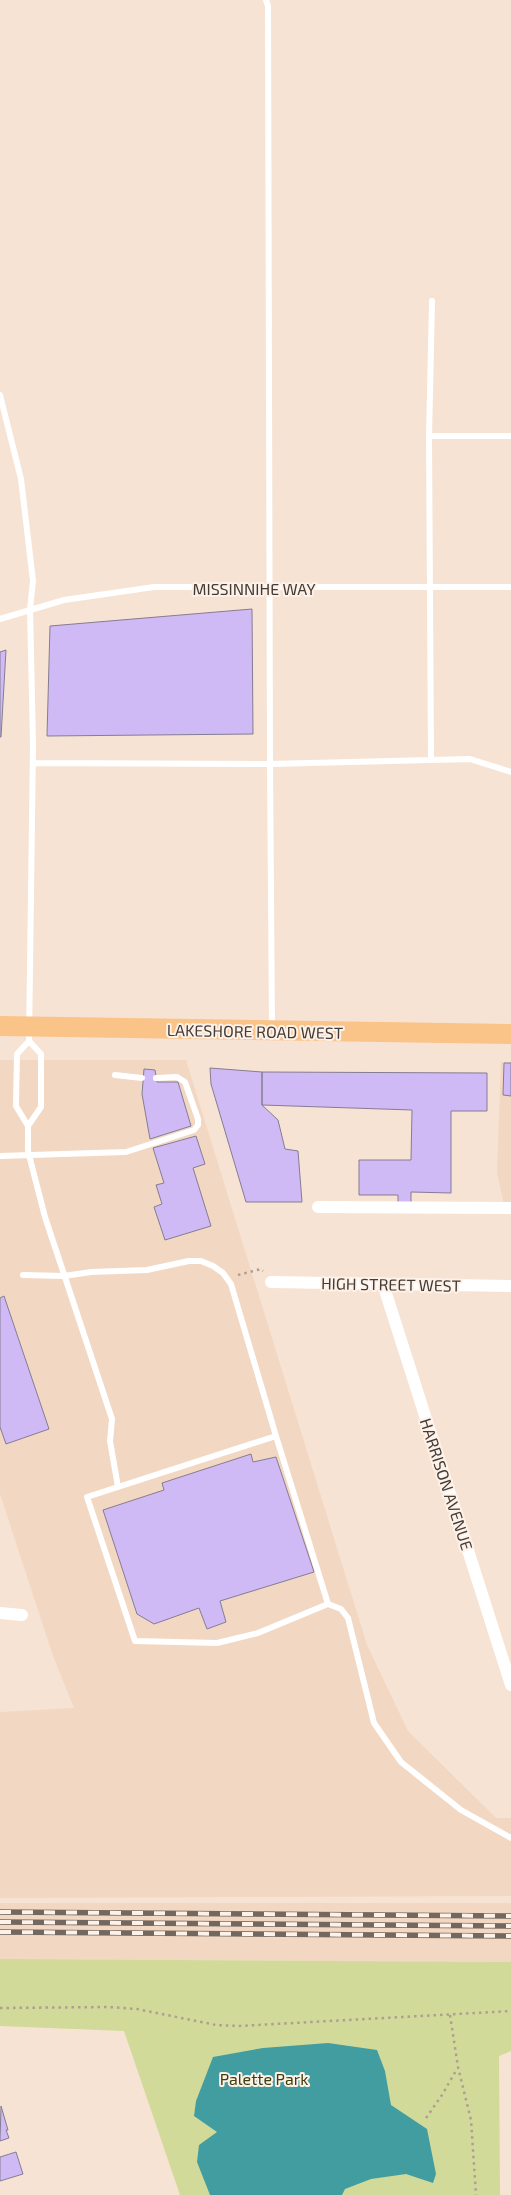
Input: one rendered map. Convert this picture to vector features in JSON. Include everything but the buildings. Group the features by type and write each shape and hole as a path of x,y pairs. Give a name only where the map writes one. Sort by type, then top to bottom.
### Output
{"main road":[{"name":"LAKESHORE ROAD WEST","path":"0,1026 29,1034 272,1031 511,1034"}],"street":[{"path":"318,1207 511,1208"},
{"name":"HIGH STREET WEST","path":"271,1282 511,1286"},
{"name":"HARRISON AVENUE","path":"383,1284 511,1685"},
{"path":"0,1613 22,1615"}],"lane":[{"path":"266,0 268,6 272,1031"},
{"path":"431,760 429,436 432,301"},
{"path":"0,395 21,479 33,581 30,609 33,763 29,1034 17,1054 16,1106 28,1126 29,1155 45,1217 112,1419 110,1441 118,1487"},
{"path":"429,436 511,436"},
{"name":"MISSINNIHE WAY","path":"0,619 64,600 154,587 511,587"},
{"path":"33,763 270,764 470,759 511,772"},
{"path":"28,1126 40,1107 41,1054 29,1034"},
{"path":"115,1075 142,1078"},
{"path":"0,1156 113,1153 135,1150 191,1132 197,1128 198,1119 184,1082 177,1077 156,1078"},
{"path":"23,1275 64,1276 91,1272 147,1270 188,1261 201,1262 213,1266 227,1278 231,1284 328,1604"},
{"path":"276,1436 87,1497 135,1641 217,1643 258,1633 328,1604 341,1608 348,1618 374,1723 401,1762 461,1810 511,1838"}],"path":[{"path":"227,1278 261,1269 271,1282"},
{"path":"0,2008 127,2008 216,2025 239,2026 511,2012"},
{"path":"450,2015 458,2067 472,2120 476,2195"},
{"path":"426,2118 458,2067"}],"shaded area":[{"path":"0,1060 186,1060 367,1645 408,1731 496,1818 511,1818 511,1896 0,1898 0,1712 74,1708 53,1656 0,1494"},
{"path":"501,1062 511,1062 511,1203 504,1204 497,1173"},
{"path":"0,1903 511,1903 511,1962 0,1959"}],"green space":[{"name":"Palette Park","path":"0,1959 511,1962 511,2051 499,2056 500,2195 180,2195 124,2031 0,2026"}],"water":[{"path":"328,2043 377,2050 385,2071 391,2105 427,2129 436,2174 433,2183 406,2174 371,2179 345,2189 342,2195 210,2195 197,2162 199,2145 217,2132 194,2116 196,2101 213,2057 263,2048"}],"railway":[{"path":"0,1912 511,1916"},
{"path":"0,1922 511,1926"},
{"path":"0,1932 511,1936"}]}
